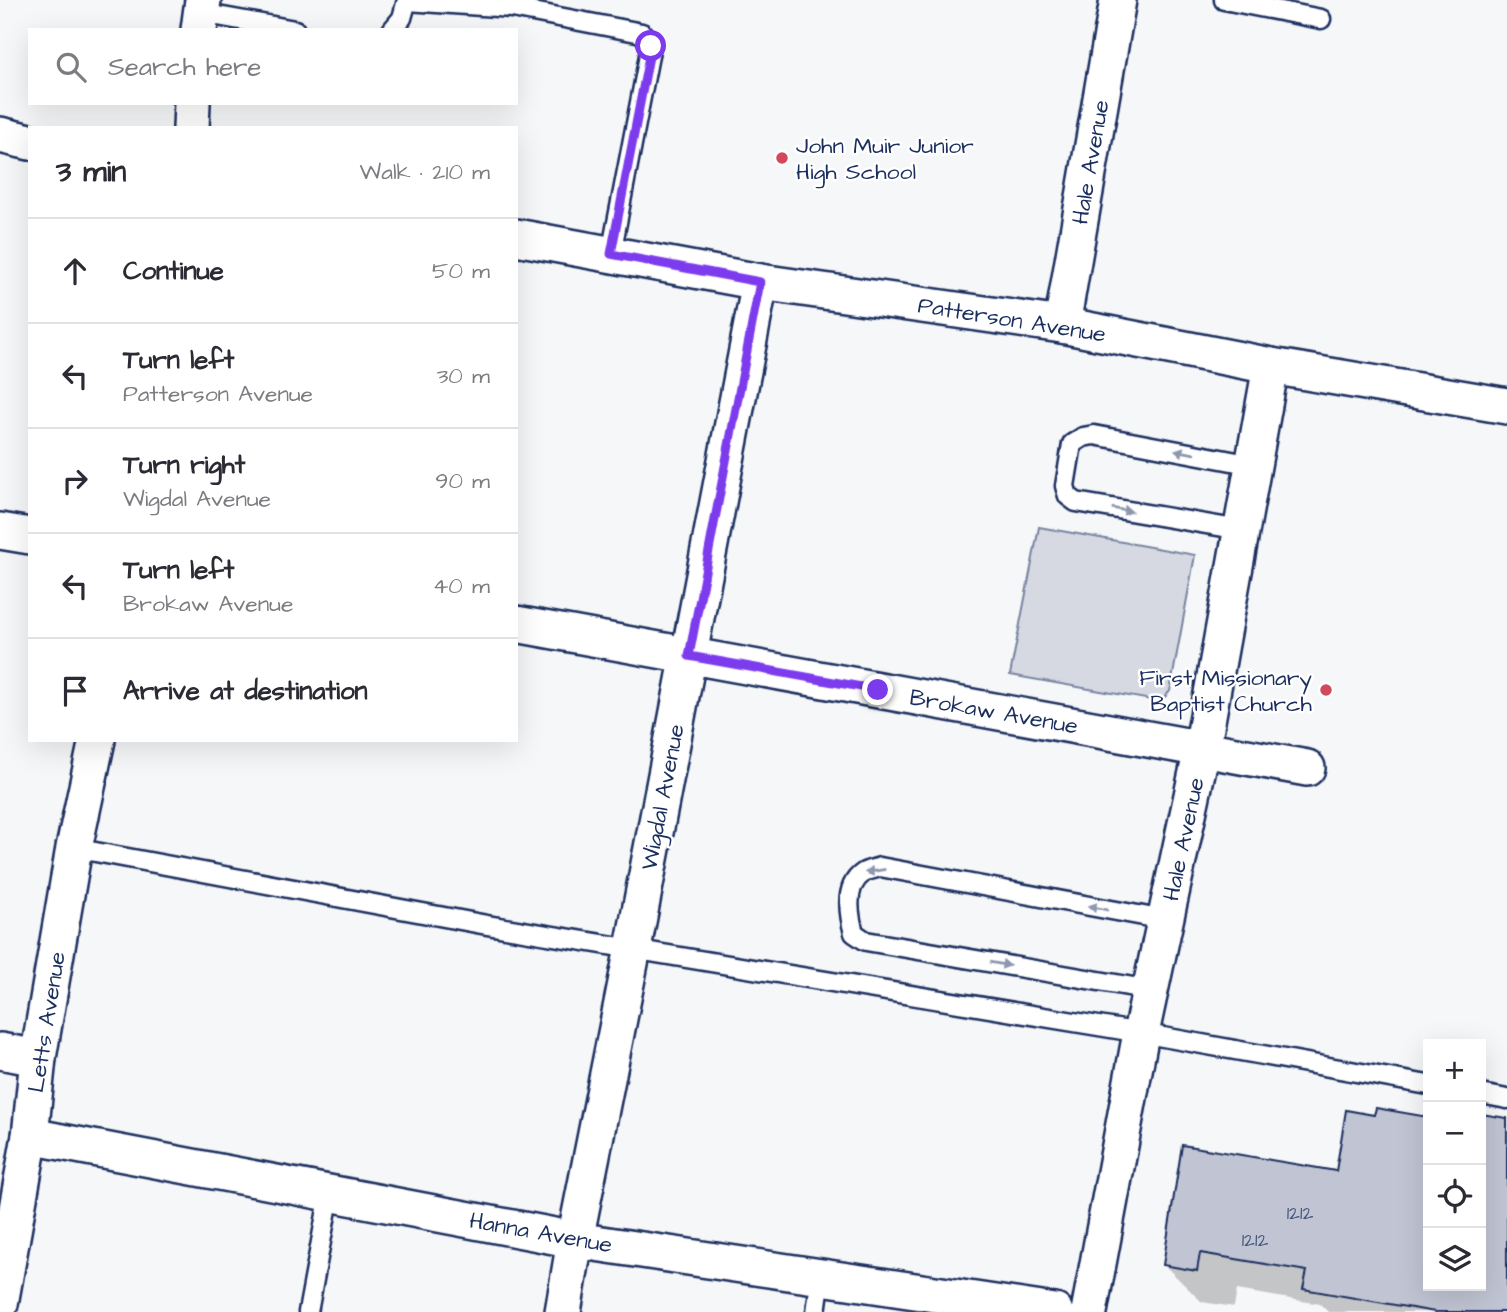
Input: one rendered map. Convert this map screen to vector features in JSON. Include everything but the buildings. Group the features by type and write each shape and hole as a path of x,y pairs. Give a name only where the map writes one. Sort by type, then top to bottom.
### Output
{"street":[{"name":"Hale Avenue","path":"1062,325 1118,0"},
{"path":"191,126 192,105"},
{"path":"0,135 28,142"},
{"name":"Patterson Avenue","path":"518,237 760,282 1062,325 1270,366 1507,406"},
{"name":"Wigdal Avenue","path":"563,1312 760,282"},
{"name":"Hale Avenue","path":"1088,1312 1141,1033 1202,749 1270,366"},
{"path":"0,531 28,536"},
{"name":"Brokaw Avenue","path":"518,624 1307,768"},
{"name":"Letts Avenue","path":"0,1304 30,1136 38,1058 74,848 97,742"},
{"path":"0,1051 38,1058"},
{"name":"Hanna Avenue","path":"30,1136 575,1240 1055,1312"}],"lane":[{"path":"394,28 402,18 407,0 513,8 642,33 651,46 611,254"},
{"path":"1224,0 1321,19"},
{"path":"201,14 283,28"},
{"path":"1241,530 1076,502 1068,495 1065,486 1072,444 1083,437 1094,435 1252,465"},
{"path":"74,848 487,925 1141,1033 1423,1084"},
{"path":"1151,990 866,941 854,933 849,916 849,901 854,885 863,873 880,867 1165,920"},
{"path":"1486,1095 1507,1099"},
{"path":"308,1312 330,1194"},
{"path":"816,1312 821,1276"}],"shaded area":[{"path":"1039,527 1195,555 1170,691 1164,698 1157,701 1010,675"}],"place":[{"name":"John Muir Junior High School","path":"782,158"},
{"name":"First Missionary Baptist Church","path":"1326,690"}],"route":[{"path":"651,46 611,254 760,282 689,656 878,690"}]}
